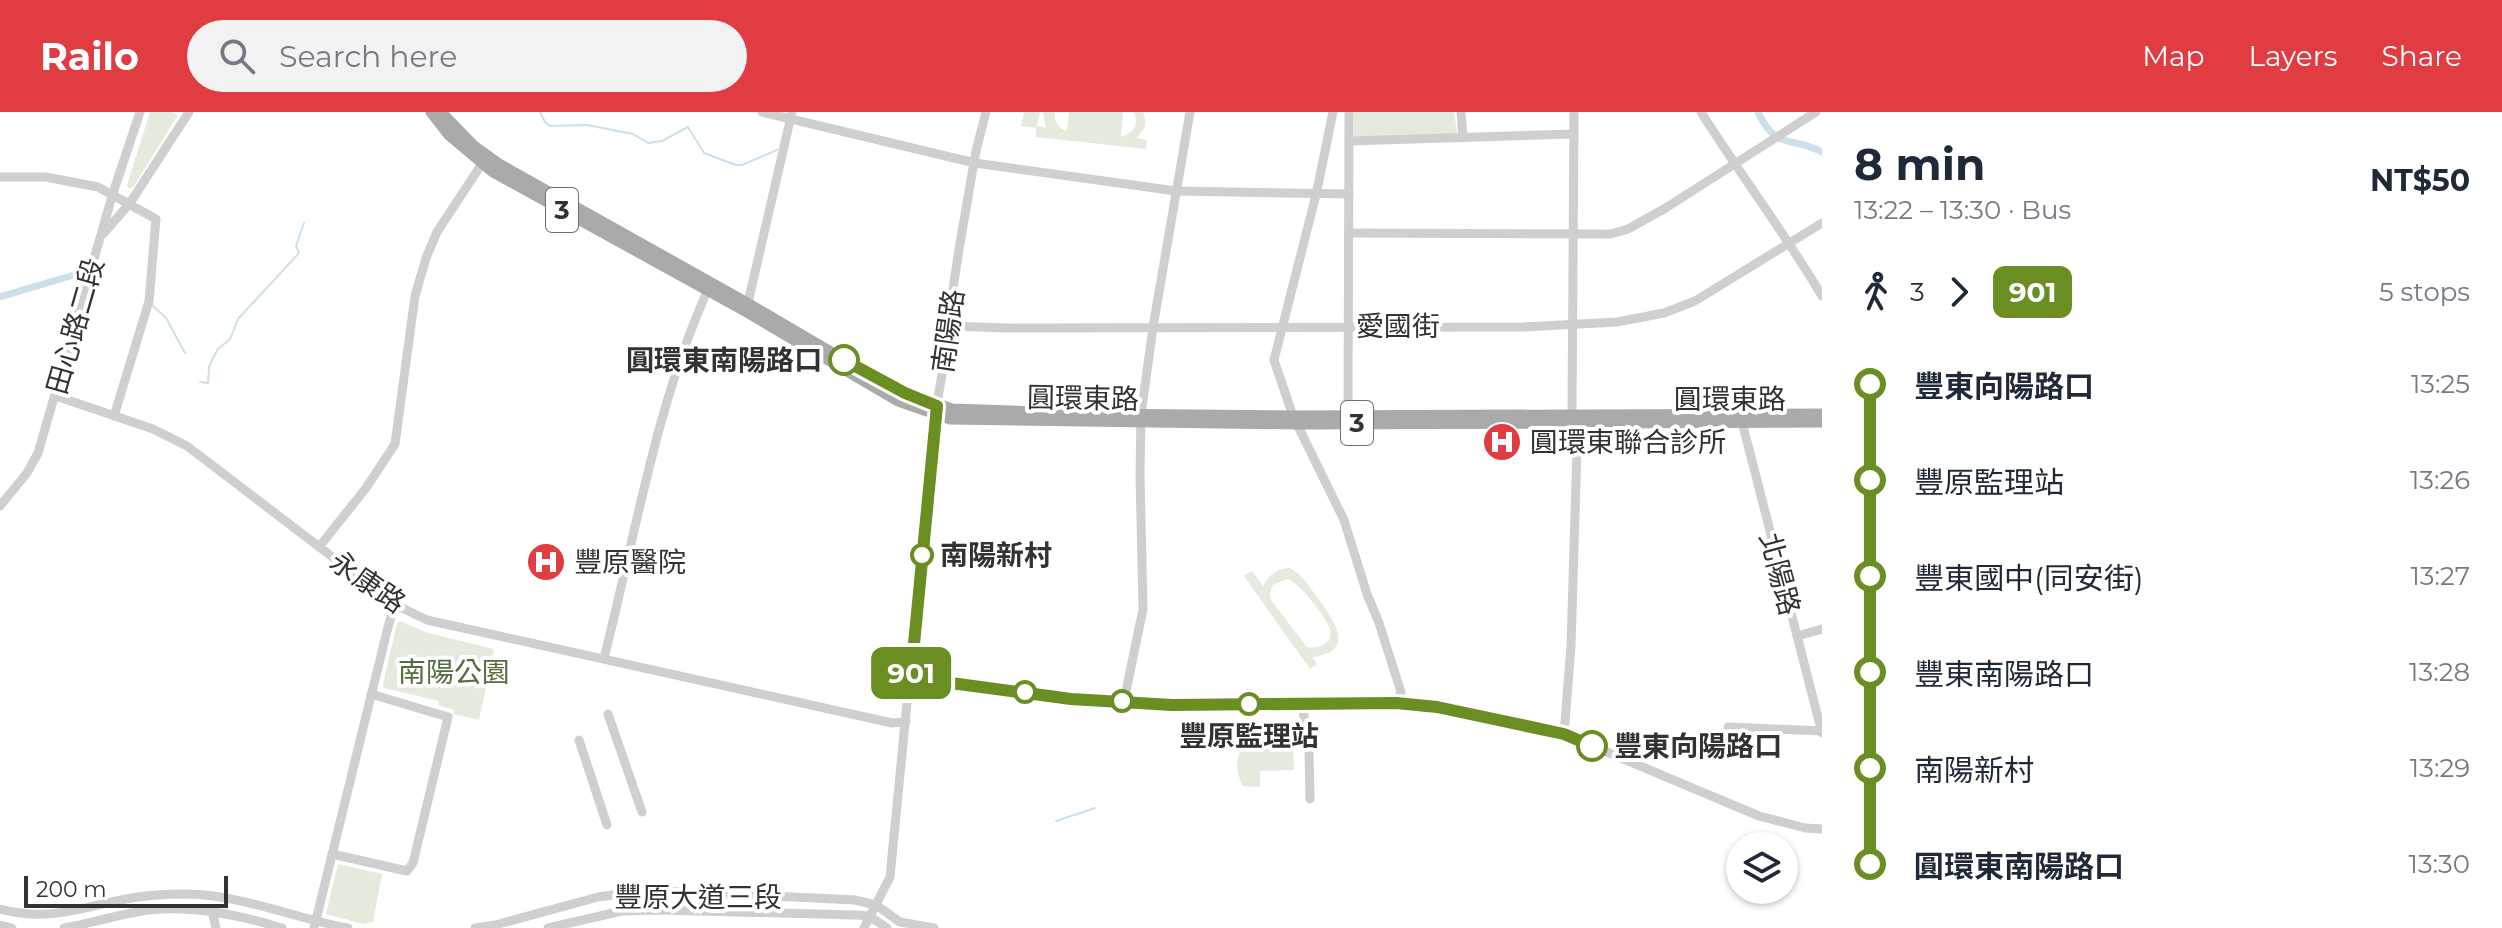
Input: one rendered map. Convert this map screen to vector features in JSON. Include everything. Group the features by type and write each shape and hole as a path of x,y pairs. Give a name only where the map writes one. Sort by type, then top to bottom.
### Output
{"main road":[{"name":"圓環東路","path":"431,112 449,135 484,160 747,308 898,401 936,410 1141,419 1573,418 1822,422"},
{"name":"圓環東路","path":"441,112 484,160"},
{"name":"圓環東路","path":"1741,419 1822,414"}],"street":[{"path":"100,237 140,112"},
{"name":"田心路二段","path":"0,506 27,473 38,453 100,237 130,203 189,112"},
{"path":"762,112 791,116 975,163 1176,191 1349,194"},
{"name":"南陽路","path":"864,928 890,877 936,410 959,249 986,112"},
{"path":"1124,701 1143,609 1141,419 1153,327 1190,112"},
{"path":"1333,112 1316,195 1274,360 1296,420 1344,520 1401,692 1396,703"},
{"path":"1348,419 1349,112"},
{"path":"1461,112 1463,138"},
{"path":"1564,734 1571,646 1577,449 1573,418 1574,112"},
{"path":"1701,112 1733,163 1790,242 1822,296"},
{"path":"1349,233 1611,234 1628,229 1664,209 1816,112"},
{"path":"747,308 791,116"},
{"path":"1350,141 1574,134"},
{"path":"319,547 366,488 395,444 415,296 426,258 437,232 484,160"},
{"path":"0,177 46,177 98,187 156,219 149,301 114,416"},
{"name":"愛國街","path":"949,326 1574,326 1640,319 1705,296 1822,223"},
{"path":"604,658 662,415 678,359 709,286"},
{"name":"永康路","path":"56,396 162,433 187,446 400,607 427,620 835,711 892,723 906,722"},
{"name":"北陽路","path":"1741,419 1822,731"},
{"path":"315,925 392,613 400,607"},
{"path":"1797,636 1822,629"},
{"path":"911,675 1071,699 1172,705 1396,703 1437,707 1564,734 1759,816 1805,828 1822,829"},
{"path":"332,854 407,871 413,863 432,789 448,717 371,694"},
{"path":"1302,703 1309,751 1310,799"},
{"path":"608,714 642,812"},
{"path":"1728,727 1822,731"},
{"path":"579,740 607,825"},
{"name":"豐原大道三段","path":"475,928 598,897 628,893 664,891 855,900 876,905"},
{"path":"0,909 19,914 53,915 157,895 202,895 244,901 315,925 348,928"},
{"path":"876,905 900,922 934,928"},
{"path":"64,928 150,910 212,911 282,928"},
{"name":"豐原大道三段","path":"548,928 611,913 647,910 869,916"},
{"path":"212,911 215,925"},
{"path":"869,916 887,928"},
{"path":"0,925 12,928"}],"green space":[{"path":"150,112 178,115 134,186 129,189 127,185"},
{"path":"1024,112 1040,112 1037,126 1046,128 1043,112 1055,112 1057,124 1067,131 1069,112 1123,112 1121,137 1134,128 1134,112 1143,112 1145,126 1136,138 1147,140 1146,149 1036,137 1036,128 1021,126"},
{"path":"1354,112 1454,112 1458,136 1354,139"},
{"path":"1290,568 1307,583 1332,618 1338,635 1334,649 1312,657 1317,664 1310,669 1244,576 1252,571 1263,586 1274,573","holes":["1287,579 1311,600 1329,627 1330,637 1321,646 1307,647 1271,600 1273,585"]},
{"name":"南陽公園","path":"400,621 428,633 494,649 479,720 453,714 454,710 438,705 439,701 384,688 397,623"},
{"path":"1293,744 1294,770 1260,771 1260,787 1243,786 1237,766 1243,745"},
{"path":"338,864 382,874 373,922 363,924 326,914"}],"waterway":[{"path":"540,112 550,126 587,125 633,134 648,143 662,141 688,127 704,153 736,165 777,150"},
{"path":"1758,112 1778,138 1822,152"},
{"path":"200,382 208,383 213,358 230,339 238,319 299,253 296,246 304,223"},
{"path":"0,297 77,274"},
{"path":"153,306 166,318 185,353"},
{"path":"1056,821 1095,808"}],"bus line":[{"name":"901","path":"844,360 905,393 937,406 911,675 1071,699 1172,705 1385,702 1437,707 1564,734 1592,746"}],"place":[{"name":"圓環東南陽路口","path":"844,360"},
{"name":"圓環東聯合診所","path":"1502,442"},
{"name":"南陽新村","path":"922,555"},
{"name":"豐原醫院","path":"546,562"},
{"name":"豐原監理站","path":"1249,704"},
{"name":"豐東向陽路口","path":"1592,746"}]}
